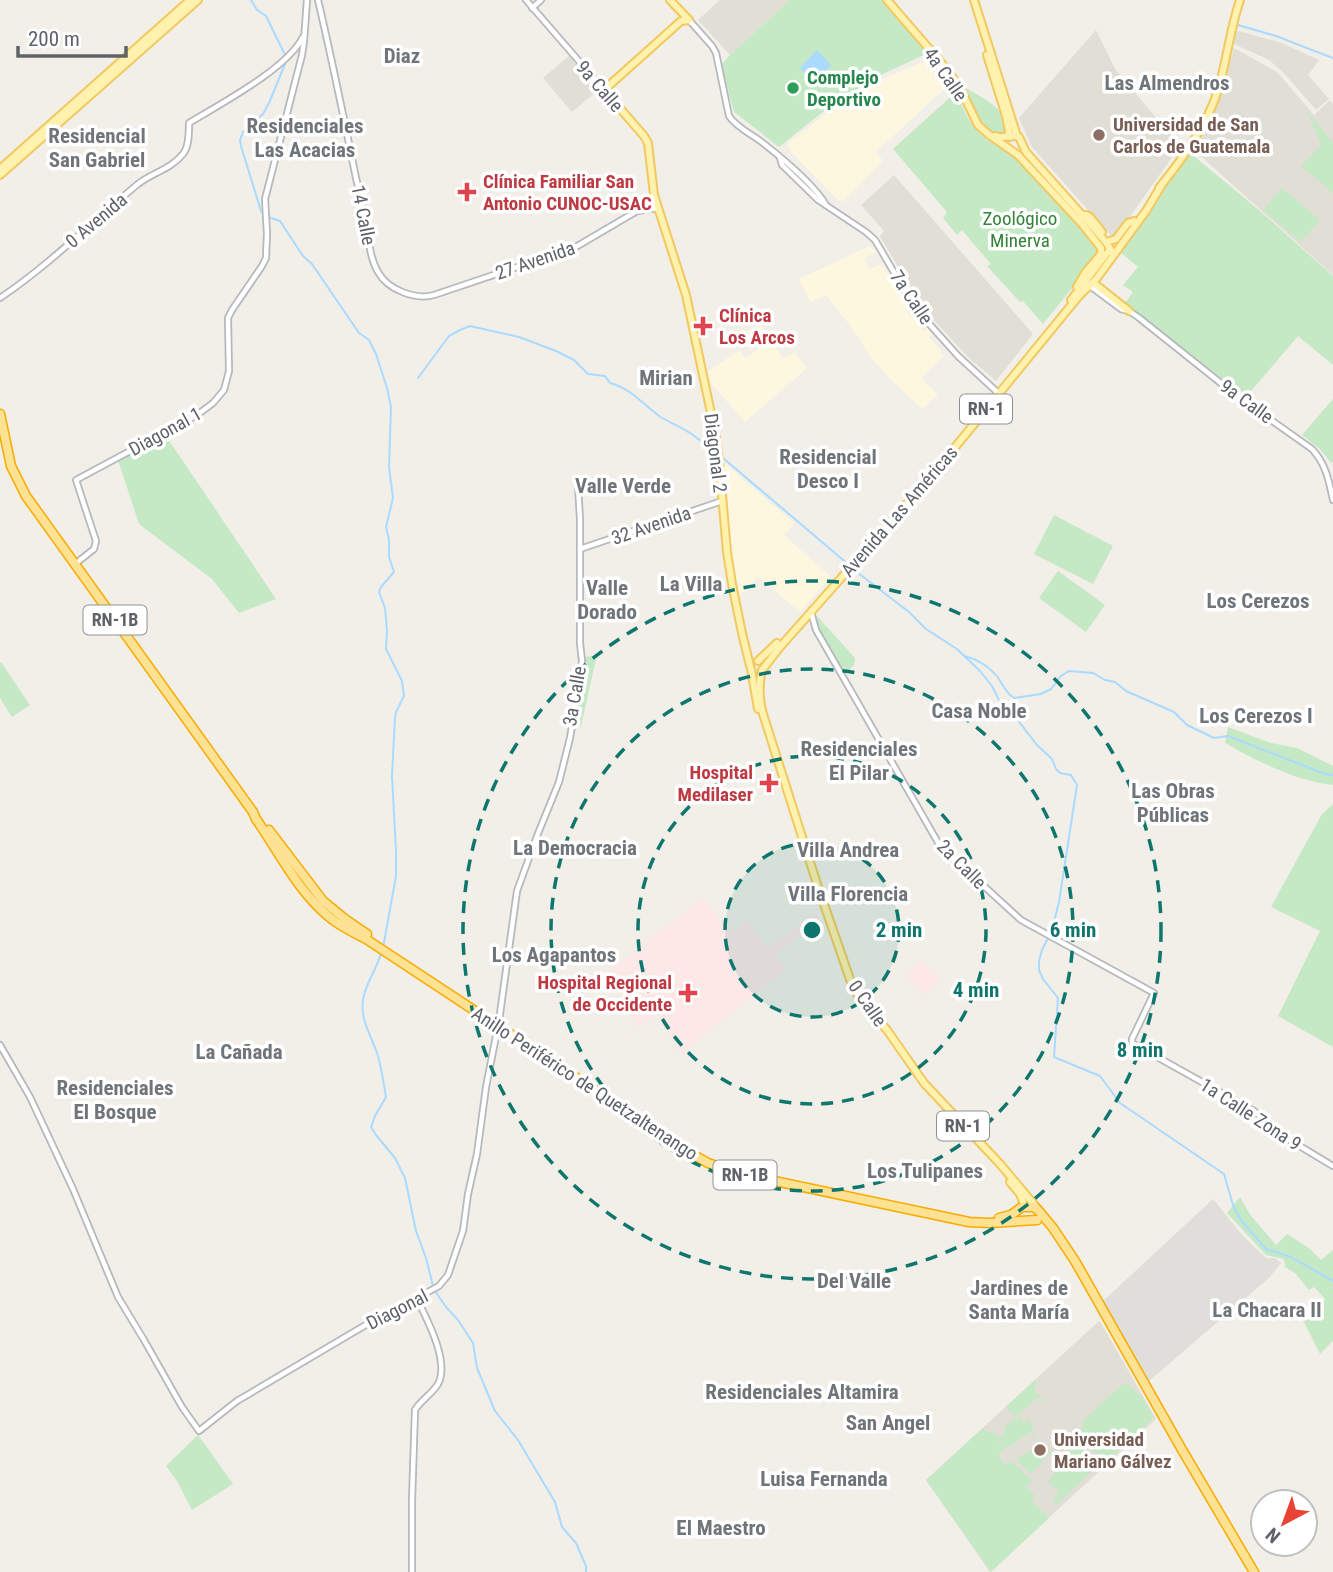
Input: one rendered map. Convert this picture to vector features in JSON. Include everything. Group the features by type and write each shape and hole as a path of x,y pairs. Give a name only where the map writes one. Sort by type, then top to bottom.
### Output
{"highway":[{"name":"Anillo Periférico de Quetzaltenango","path":"0,414 8,456 17,480 33,506 254,813 283,862 311,900 334,921 382,947 692,1154 721,1168 969,1222 990,1223 1037,1217"},
{"name":"Anillo Periférico de Quetzaltenango","path":"498,1024 700,1155 725,1165 973,1218 1000,1218 1012,1215 1022,1208"},
{"path":"1022,1208 1034,1207 1037,1217"},
{"name":"RN-1","path":"1037,1217 1053,1228 1075,1261 1252,1572"}],"main road":[{"path":"0,169 190,0"},
{"path":"0,175 198,0"},
{"name":"7a Calle","path":"670,0 689,20"},
{"name":"4a Calle","path":"888,0 962,84 982,126 999,137 1012,137"},
{"name":"4a Calle","path":"888,0 959,86 978,125 1007,146"},
{"path":"971,0 1012,137 1021,141 1026,152 1110,248"},
{"name":"Avenida Las Américas","path":"853,562 934,473 1093,282 1110,248 1146,211 1195,136 1215,99 1232,23 1240,0"},
{"path":"605,91 681,21 689,20"},
{"name":"9a Calle","path":"605,91 647,140 652,181"},
{"path":"1012,137 1007,140 1007,146 1082,224 1101,248 1102,252 1083,276 1070,301"},
{"path":"1014,151 1021,145"},
{"name":"Diagonal 2","path":"652,181 657,208 682,281 697,340 718,450 732,584 745,646 754,664"},
{"name":"Avenida Las Américas","path":"762,670 931,471 1161,186"},
{"path":"1082,224 1095,234 1109,253 1093,282 1129,311"},
{"name":"Avenida Las Américas","path":"754,664 777,644 846,570"},
{"path":"754,664 762,664 762,670 755,673 754,664"},
{"name":"0 Calle","path":"754,664 757,706 810,876 851,990 918,1081 1020,1194 1022,1208"},
{"name":"0 Calle","path":"762,670 761,706 810,865 853,988 894,1038 924,1083 1000,1164 1037,1217"}],"street":[{"name":"Diagonal 1","path":"75,565 90,553 96,543 76,480 197,415 214,403 227,384 228,318 265,261 267,233 264,200 300,61 307,0"},
{"name":"14 Calle","path":"318,0 365,215 371,255 383,279 406,293"},
{"path":"530,3 541,0"},
{"name":"9a Calle","path":"530,3 605,91"},
{"name":"7a Calle","path":"689,20 716,53 729,116 738,127 780,158 782,164 818,200 875,240 915,308 958,356 996,391"},
{"name":"0 Avenida","path":"0,298 137,185 183,155 187,146 189,123 252,85 278,65 301,41 304,30"},
{"name":"27 Avenida","path":"406,293 428,296 547,257 577,246 637,211 657,208"},
{"name":"9a Calle","path":"1093,282 1237,396 1312,449 1323,464 1333,500"},
{"name":"9a Calle","path":"1129,311 1138,317"},
{"name":"3a Calle","path":"498,1024 517,891 559,782 572,728 582,661 578,486"},
{"name":"32 Avenida","path":"580,550 722,501"},
{"name":"2a Calle","path":"811,612 816,630 940,846 1017,917 1154,993 1131,1042"},
{"path":"800,624 816,630"},
{"name":"Diagonal","path":"0,1045 30,1097 73,1189 118,1297 182,1407 199,1431 237,1401 364,1326 428,1293 444,1281 463,1231 498,1024"},
{"name":"1a Calle Zona 9","path":"1131,1042 1254,1111 1288,1139 1333,1166"},
{"path":"412,1572 415,1410 436,1388 441,1370 430,1325 417,1299"}],"shaded area":[{"path":"720,0 790,0 730,55 698,20"},
{"name":"Universidad de San Carlos de Guatemala","path":"1096,30 1115,69 1180,146 1114,239 1032,147 1019,118"},
{"path":"1236,32 1282,43 1319,60 1308,75 1329,99 1316,110 1269,60 1234,44"},
{"path":"1234,48 1277,72 1314,115 1330,100 1333,104 1333,275 1194,150 1219,101"},
{"path":"569,56 598,90 572,112 543,78"},
{"path":"933,58 953,81 876,152 883,161 844,201 838,200 792,153 787,144 835,107 885,78"},
{"path":"894,175 1033,334 996,381 968,357 921,306 880,236 884,231 861,205"},
{"path":"870,246 876,252 864,258 870,269 882,264 909,307 906,311 910,316 914,312 921,321 918,324 924,331 927,328 932,334 929,337 944,356 922,378 938,395 922,409 869,355 853,329 826,295 810,302 799,279"},
{"path":"761,325 783,359 795,352 807,368 745,422 710,382 708,371 740,350 745,358 758,349 747,331"},
{"path":"723,462 794,523 784,535 831,577 800,612 758,577 737,599 725,514"},
{"name":"Hospital Regional de Occidente","path":"703,898 731,933 747,921 769,948 815,913 820,920 775,955 786,969 680,1055 658,1014 637,1028 608,971"},
{"path":"921,960 941,978 925,995 905,976"},
{"path":"1213,1199 1243,1236 1266,1258 1275,1258 1281,1263 1269,1278 1149,1381 1102,1302"},
{"name":"Universidad Mariano Gálvez","path":"1099,1321 1156,1419 990,1572 926,1480"}],"green space":[{"name":"Complejo Deportivo","path":"790,0 883,0 928,53 885,73 834,103 779,147 734,112 721,65"},
{"path":"964,88 984,98 1001,112 1007,123 1007,135 995,135 985,128"},
{"name":"Zoológico Minerva","path":"956,92 968,118 980,134 1016,155 1099,250 1098,256 1043,324 987,266 991,264 962,230 957,235 943,218 947,212 893,149"},
{"path":"1307,111 1333,143 1333,193 1301,166 1321,145"},
{"path":"1189,152 1333,276 1333,365 1298,336 1246,397 1125,303 1133,292 1123,285 1138,267 1119,251"},
{"path":"1282,188 1320,220 1301,242 1263,210"},
{"path":"1333,399 1331,463 1320,449 1302,435"},
{"path":"166,436 276,599 239,613 212,579 139,524 118,460"},
{"path":"1054,515 1113,546 1093,584 1034,554"},
{"path":"1058,571 1105,605 1086,632 1039,598"},
{"path":"813,614 855,658 854,665 849,670 842,669"},
{"path":"591,656 596,659 581,726 573,725 583,660"},
{"path":"1,662 30,705 12,717 0,698"},
{"path":"1228,727 1271,743 1297,748 1333,766 1333,785 1291,775 1237,750 1225,743"},
{"path":"1333,804 1333,1047 1278,1016 1320,931 1271,907 1322,814"},
{"path":"1240,1197 1251,1216 1276,1245 1287,1234 1321,1260 1333,1250 1333,1341 1320,1354 1303,1320 1325,1299 1314,1287 1309,1290 1295,1273 1285,1267 1284,1259 1266,1255 1227,1213"},
{"path":"1035,1380 1037,1382 1034,1390 1049,1405 1040,1397 1037,1398 1015,1417 1006,1407"},
{"path":"1127,1383 1141,1395 1154,1417 1102,1466 1097,1456 1099,1454 1080,1438 1083,1421"},
{"path":"1021,1417 1023,1423 1028,1420 1033,1426 1031,1429 1036,1436 1031,1432 1005,1449 998,1439 1013,1419 1016,1421"},
{"path":"983,1428 987,1432 997,1433 997,1440 1004,1450 998,1455 1005,1465 1011,1461 1032,1481 1028,1486 1025,1485 1035,1495 1031,1500 1049,1518 991,1572 926,1480"},
{"path":"198,1435 233,1484 192,1510 166,1466"},
{"path":"1036,1440 1054,1456 1053,1458 1048,1454 1032,1474 1017,1459 1039,1445"},
{"path":"1076,1443 1094,1461 1096,1467 1056,1505 1052,1501 1060,1493 1048,1482 1061,1465 1055,1461 1057,1459 1063,1463 1066,1458 1063,1455"}],"water":[{"path":"817,50 831,65 815,82 800,68"}],"waterway":[{"path":"251,0 257,10 266,16 287,59 263,114 243,132 240,140 261,211 265,216 280,221 359,333 369,340 376,354 391,407 389,467 393,498 386,527 389,557 394,572 379,592 385,608 386,649 402,681 404,696 395,717 392,776 396,876 383,948"},
{"path":"1238,25 1333,58"},
{"path":"418,378 449,336 460,330 470,326 519,337 574,360 588,374 605,376 610,383 630,392 659,416 689,432 714,451"},
{"path":"723,458 849,565"},
{"path":"853,569 909,612 926,629 957,649 980,671 1001,704 1010,710 1037,745 1052,759 1056,769 1060,773 1071,775 1077,785 1059,902 1052,930 1039,961 1043,979 1058,998 1054,1057 1100,1076 1120,1103 1224,1174 1240,1219 1266,1249 1291,1257 1333,1281"},
{"path":"964,656 988,668 1014,698 1041,694 1051,689 1061,676 1069,671 1093,673 1174,712 1187,725 1214,738 1228,736 1333,775"},
{"path":"381,953 366,988 362,1007 378,1058 386,1097 371,1127 395,1158 405,1178 416,1231 433,1286"},
{"path":"435,1291 473,1343 477,1368 495,1411 518,1440 555,1502 562,1527 576,1543 586,1572"}],"place":[{"name":"Complejo Deportivo","path":"793,88"},
{"name":"Universidad de San Carlos de Guatemala","path":"1099,135"},
{"name":"Clínica Familiar San Antonio CUNOC-USAC","path":"467,192"},
{"name":"Clínica Los Arcos","path":"703,326"},
{"name":"Hospital Medilaser","path":"769,783"},
{"name":"Hospital Regional de Occidente","path":"688,993"},
{"name":"Universidad Mariano Gálvez","path":"1040,1450"}],"district":[{"name":"Diaz","path":"402,56"},
{"name":"Las Almendros","path":"1167,83"},
{"name":"Residenciales Las Acacias","path":"305,138"},
{"name":"Residencial San Gabriel","path":"97,148"},
{"name":"Mirian","path":"666,378"},
{"name":"Residencial Desco I","path":"828,469"},
{"name":"Valle Verde","path":"623,486"},
{"name":"La Villa","path":"691,584"},
{"name":"Valle Dorado","path":"607,600"},
{"name":"Los Cerezos","path":"1258,601"},
{"name":"Casa Noble","path":"979,711"},
{"name":"Los Cerezos I","path":"1256,716"},
{"name":"Residenciales El Pilar","path":"859,761"},
{"name":"Las Obras Públicas","path":"1173,803"},
{"name":"La Democracia","path":"575,848"},
{"name":"Villa Andrea","path":"848,850"},
{"name":"Villa Florencia","path":"848,894"},
{"name":"Los Agapantos","path":"554,955"},
{"name":"La Cañada","path":"239,1052"},
{"name":"Residenciales El Bosque","path":"115,1100"},
{"name":"Los Tulipanes","path":"925,1171"},
{"name":"Del Valle","path":"854,1281"},
{"name":"Jardines de Santa María","path":"1019,1300"},
{"name":"La Chacara II","path":"1267,1310"},
{"name":"Residenciales Altamira","path":"802,1392"},
{"name":"San Angel","path":"888,1423"},
{"name":"Luisa Fernanda","path":"824,1479"},
{"name":"El Maestro","path":"721,1528"}]}
